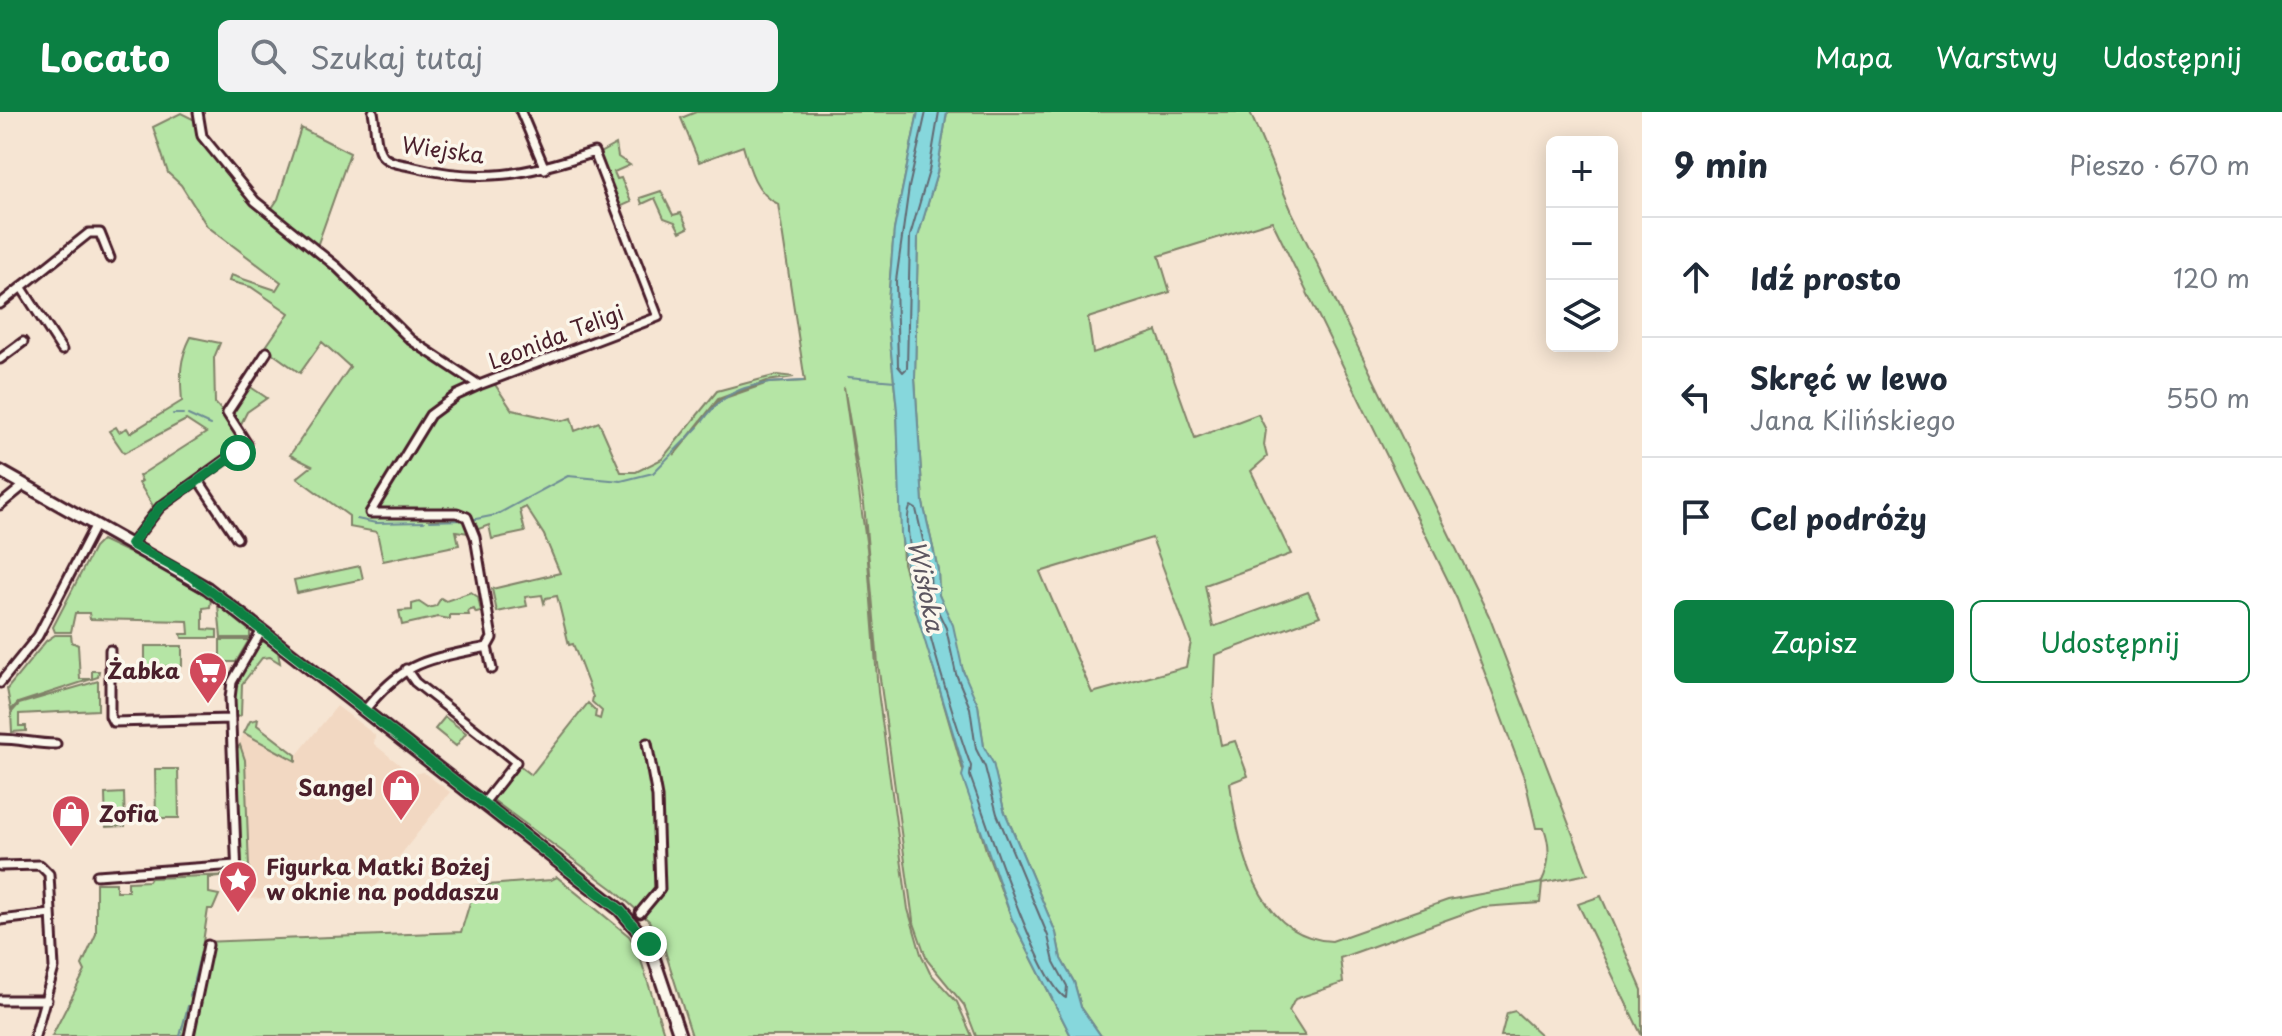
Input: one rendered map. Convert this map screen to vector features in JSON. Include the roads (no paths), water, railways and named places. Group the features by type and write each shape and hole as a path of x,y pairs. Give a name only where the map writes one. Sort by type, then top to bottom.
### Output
{"street":[{"name":"Leonida Teligi","path":"198,112 202,136 255,201 337,267 411,340 479,385 658,317 594,152 545,169"},
{"name":"Wiejska","path":"373,112 378,147 389,161 475,176 519,175 545,169"},
{"path":"521,112 545,169"},
{"path":"0,304 89,233 100,233 110,258"},
{"path":"22,288 62,350"},
{"path":"0,359 23,342"},
{"path":"131,544 151,515 247,444 227,413 267,352"},
{"path":"479,385 457,395 430,415 370,513 457,513 467,517 472,525 493,632 487,647 492,669"},
{"path":"0,471 22,487 189,575 635,924 657,964 680,1036"},
{"path":"199,481 237,538"},
{"path":"0,505 22,487"},
{"path":"0,683 38,636 95,526"},
{"path":"238,903 232,682 262,630"},
{"path":"364,711 406,669 425,660 487,647"},
{"path":"110,650 110,716 113,722 231,719"},
{"path":"406,669 415,682 516,762 483,804"},
{"path":"0,739 23,739 31,745 56,744"},
{"path":"640,913 660,889 657,797 647,743"},
{"path":"97,875 236,865"},
{"path":"0,866 45,866 49,874 54,968 35,1036"},
{"path":"0,920 51,914"},
{"path":"189,1036 208,945"},
{"path":"0,1000 47,1000"}],"water":[{"name":"Wisłoka","path":"918,112 947,112 937,173 918,237 915,378 923,503 938,570 939,595 953,625 963,671 978,705 984,747 993,763 1004,810 1056,933 1061,959 1074,982 1081,1007 1101,1036 1071,1036 1012,919 962,776 964,769 910,592 901,534 897,410 887,313 894,230"}],"waterway":[{"path":"848,377 895,381"},
{"path":"703,421 713,408 735,392 759,385 803,381"},
{"path":"173,414 183,414"},
{"path":"188,415 210,425"},
{"path":"471,520 496,515 568,476 621,481 653,473 698,427"},
{"path":"357,519 376,523 424,522"},
{"path":"430,521 465,520"},
{"path":"190,996 200,956"},
{"path":"180,1036 188,1006"}],"place":[{"name":"Żabka","path":"208,705"},
{"name":"Sangel","path":"401,822"},
{"name":"Zofia","path":"71,848"},
{"name":"Figurka Matki Bożej w oknie na poddaszu","path":"238,914"}]}
